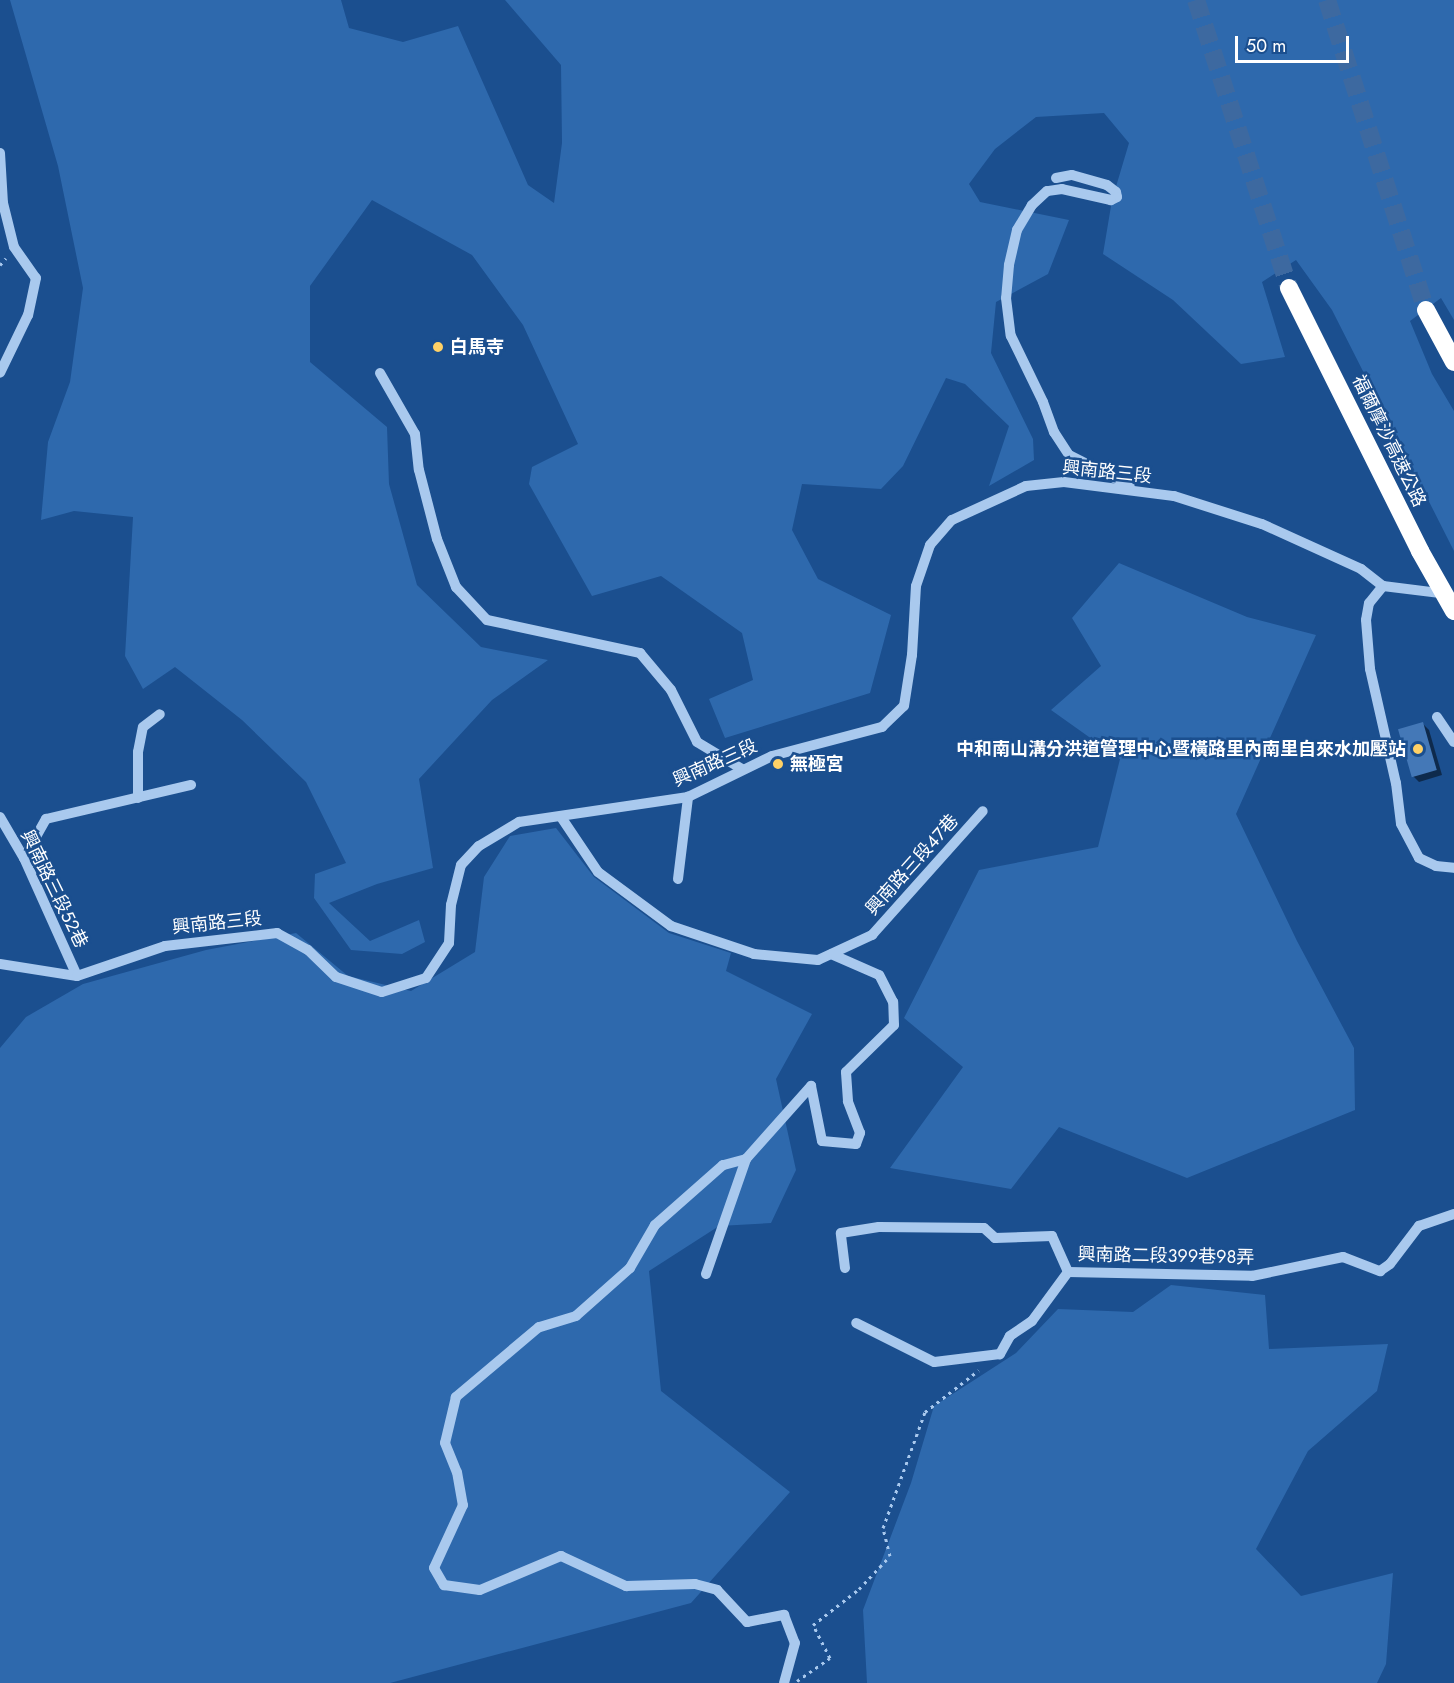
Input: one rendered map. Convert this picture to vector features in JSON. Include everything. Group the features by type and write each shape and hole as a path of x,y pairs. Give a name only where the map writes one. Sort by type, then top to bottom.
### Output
{"highway":[{"name":"福爾摩沙高速公路","path":"1289,288 1420,551 1454,611"},
{"path":"1426,310 1454,362"}],"street":[{"path":"0,153 3,203 14,247 36,278 28,315 0,373"},
{"path":"1056,178 1072,175 1107,184 1118,197 1111,200 1062,189 1047,191 1032,204 1017,230 1009,265 1006,298 1011,336 1043,402 1054,432 1069,455 1139,490"},
{"path":"380,373 415,434 419,470 437,539 456,587 487,620 640,653 671,690 697,742 742,769"},
{"name":"興南路三段","path":"0,964 77,976 165,946 277,933 308,950 336,976 382,992 426,978 449,943 450,905 461,865 479,846 519,822 688,797 772,756 882,727 904,706 912,655 916,586 930,545 952,520 1026,486 1064,482 1139,490 1209,506 1262,524 1360,569 1383,586"},
{"path":"1454,595 1383,586 1369,603 1366,620 1370,669 1396,783 1401,824 1419,858 1436,866 1454,868"},
{"path":"138,798 138,752 143,727 160,714"},
{"path":"1437,717 1454,742"},
{"path":"24,858 46,819 191,785"},
{"path":"678,879 688,797"},
{"name":"興南路三段47巷","path":"561,817 598,872 671,926 754,954 818,960 872,935 982,811"},
{"name":"興南路三段52巷","path":"0,818 24,858 77,976"},
{"path":"706,1274 746,1159 811,1086 822,1141 856,1144 860,1133 848,1101 846,1072 894,1025 893,1002 879,975 831,954"},
{"path":"746,1159 723,1165 655,1225 630,1268 576,1316 539,1327 456,1397 445,1443 457,1472 463,1505 434,1568 444,1585 480,1590 561,1556 626,1586 695,1584 717,1590 747,1622 784,1615 795,1643 784,1683"},
{"name":"興南路二段399巷98弄","path":"1068,1272 1252,1276 1343,1257 1380,1271 1390,1264 1419,1226 1454,1214"},
{"name":"興南路二段399巷98弄","path":"845,1268 841,1233 879,1227 984,1228 994,1238 1052,1236 1068,1272"},
{"name":"興南路二段399巷98弄","path":"999,1354 1010,1336 1032,1321 1068,1272"},
{"path":"856,1323 934,1362 999,1354"}],"path":[{"path":"794,1683 830,1658 813,1625 859,1589 890,1556 883,1528 925,1412 999,1354"}],"shaded area":[{"path":"10,0 341,0 349,28 403,42 458,26 528,185 554,203 562,143 561,65 505,0 1454,0 1454,320 1441,298 1410,321 1432,374 1454,411 1454,551 1332,310 1296,260 1262,282 1285,357 1241,364 1173,300 1103,254 1112,200 1129,143 1104,113 1036,117 995,149 969,184 980,202 1069,220 1048,274 996,302 991,353 1033,439 1034,460 989,486 1009,426 965,384 946,378 903,466 881,489 802,484 792,530 818,579 891,615 870,693 725,738 709,699 753,680 742,633 661,576 592,596 529,484 532,467 578,444 523,325 472,255 372,200 310,286 310,362 387,427 389,484 417,585 481,647 548,660 492,700 419,779 433,868 377,884 329,903 370,941 419,920 425,942 402,954 351,950 314,898 315,874 346,863 306,782 242,720 175,667 143,689 125,656 133,517 74,511 41,520 48,442 70,382 83,288 58,166"},
{"path":"1119,563 1247,617 1316,635 1236,814 1297,941 1354,1048 1355,1110 1187,1178 1059,1127 1011,1189 890,1168 963,1067 904,1018 979,870 1098,847 1120,759 1051,710 1101,666 1072,618"},
{"path":"556,828 594,877 669,933 731,953 726,971 812,1014 776,1079 796,1170 771,1223 719,1226 649,1271 661,1391 790,1492 691,1603 390,1683 0,1683 0,1048 26,1017 83,984 206,950 296,933 348,976 411,991 475,952 484,877 510,836"},
{"path":"1171,1285 1265,1295 1269,1349 1388,1344 1377,1391 1308,1451 1256,1549 1301,1596 1393,1573 1386,1664 1377,1683 867,1683 863,1610 911,1483 934,1406 1016,1353 1058,1309 1133,1312"}],"building":[{"name":"中和南山溝分洪道管理中心暨橫路里內南里自來水加壓站","path":"1423,722 1437,770 1412,777 1398,729"}],"tunnel":[{"path":"1196,0 1289,288"},
{"path":"1327,0 1426,310"}],"place":[{"name":"白馬寺","path":"438,347"},
{"name":"中和南山溝分洪道管理中心暨橫路里內南里自來水加壓站","path":"1418,749"},
{"name":"無極宮","path":"778,764"}]}
